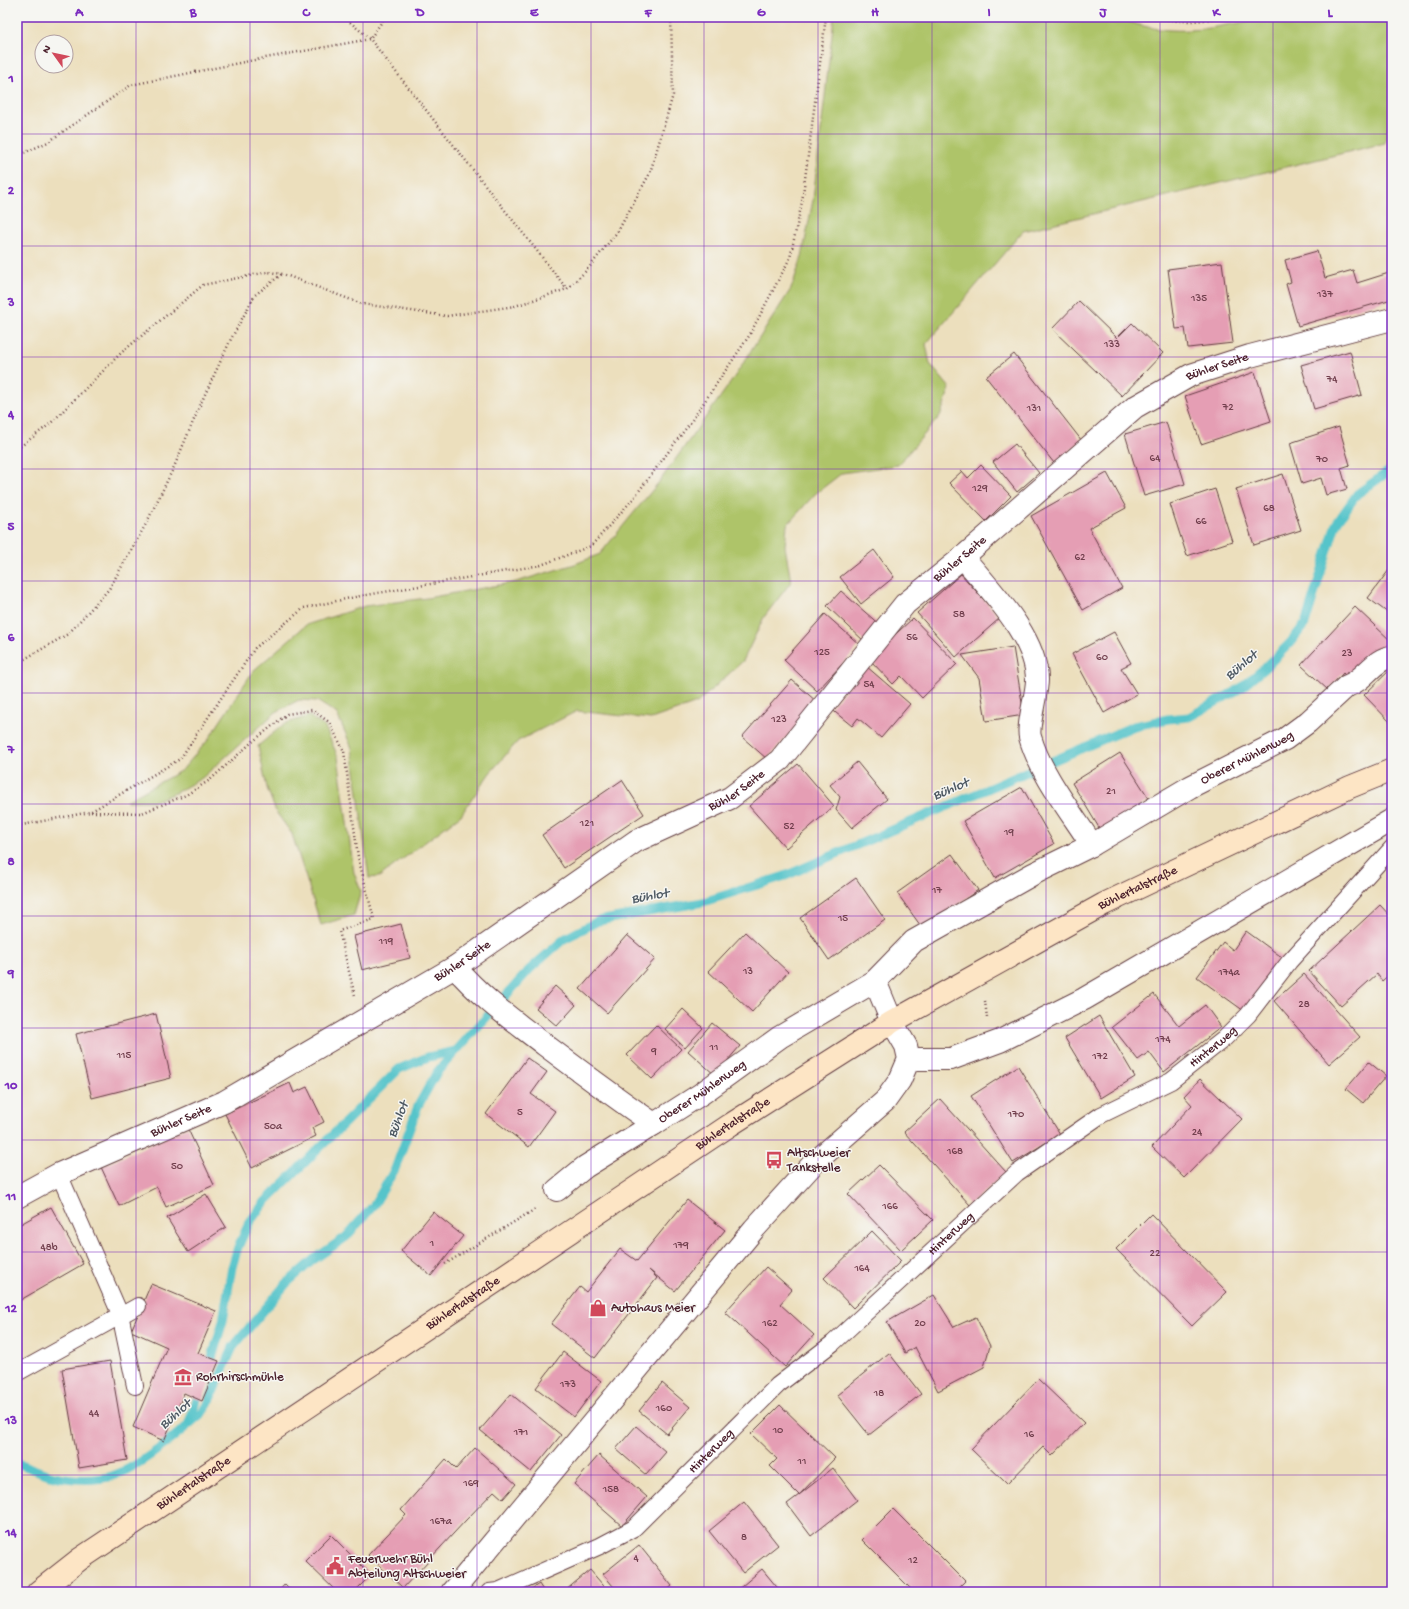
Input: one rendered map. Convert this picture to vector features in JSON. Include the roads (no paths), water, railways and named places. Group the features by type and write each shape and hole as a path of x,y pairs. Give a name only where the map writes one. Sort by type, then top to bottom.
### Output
{"main road":[{"name":"Bühlertalstraße","path":"38,1592 80,1559 730,1125 892,1022 1104,904 1350,786 1392,770"}],"street":[{"name":"Bühler Seite","path":"17,1197 59,1174 224,1102 361,1022 462,975 636,841 730,798 780,760 906,604 963,557 1135,407 1191,375 1250,356 1392,319"},
{"path":"963,557 1020,629 1033,657 1037,680 1030,734 1035,751 1053,784 1092,845"},
{"name":"Oberer Mühlenweg","path":"462,975 516,1023 610,1094 654,1124 701,1094 780,1037 874,981 914,941 1033,874 1092,845 1190,787 1285,739 1308,722 1347,686 1354,684 1367,671 1382,661 1392,657"},
{"path":"909,1059 952,1059 1000,1041 1084,999 1392,820"},
{"path":"452,1592 754,1229 813,1164 885,1101 900,1080 909,1059 906,1046 892,1022 874,981"},
{"path":"557,1190 584,1167 654,1124"}],"lane":[{"name":"Hinterweg","path":"489,1592 506,1587 600,1546 634,1528 778,1384 832,1343 1017,1173 1101,1115 1171,1081 1224,1039 1248,1015 1289,962 1392,848"},
{"path":"59,1174 120,1314 135,1386"},
{"path":"17,1372 120,1314 138,1306"}],"waterway":[{"name":"Bühlot","path":"17,1463 49,1475 60,1477 83,1479 106,1478 123,1472 147,1457 202,1413 207,1406 233,1347 286,1284 313,1260 346,1237 374,1205 395,1169 418,1106 437,1072 530,969 564,939 598,921 703,902 785,876 1134,726 1168,719 1189,717 1241,688 1268,665 1290,643 1305,624 1336,524 1357,494 1392,469"},
{"path":"209,1368 223,1321 232,1267 238,1247 249,1223 265,1202 399,1069 428,1057 456,1051"},
{"path":"188,1425 201,1388"}],"place":[{"name":"Altschweier Tankstelle","path":"774,1160"},
{"name":"Autohaus Meier","path":"598,1308"},
{"name":"Rohrhirschmühle","path":"183,1377"},
{"name":"Feuerwehr Bühl Abteilung Altschweier","path":"335,1566"}]}
